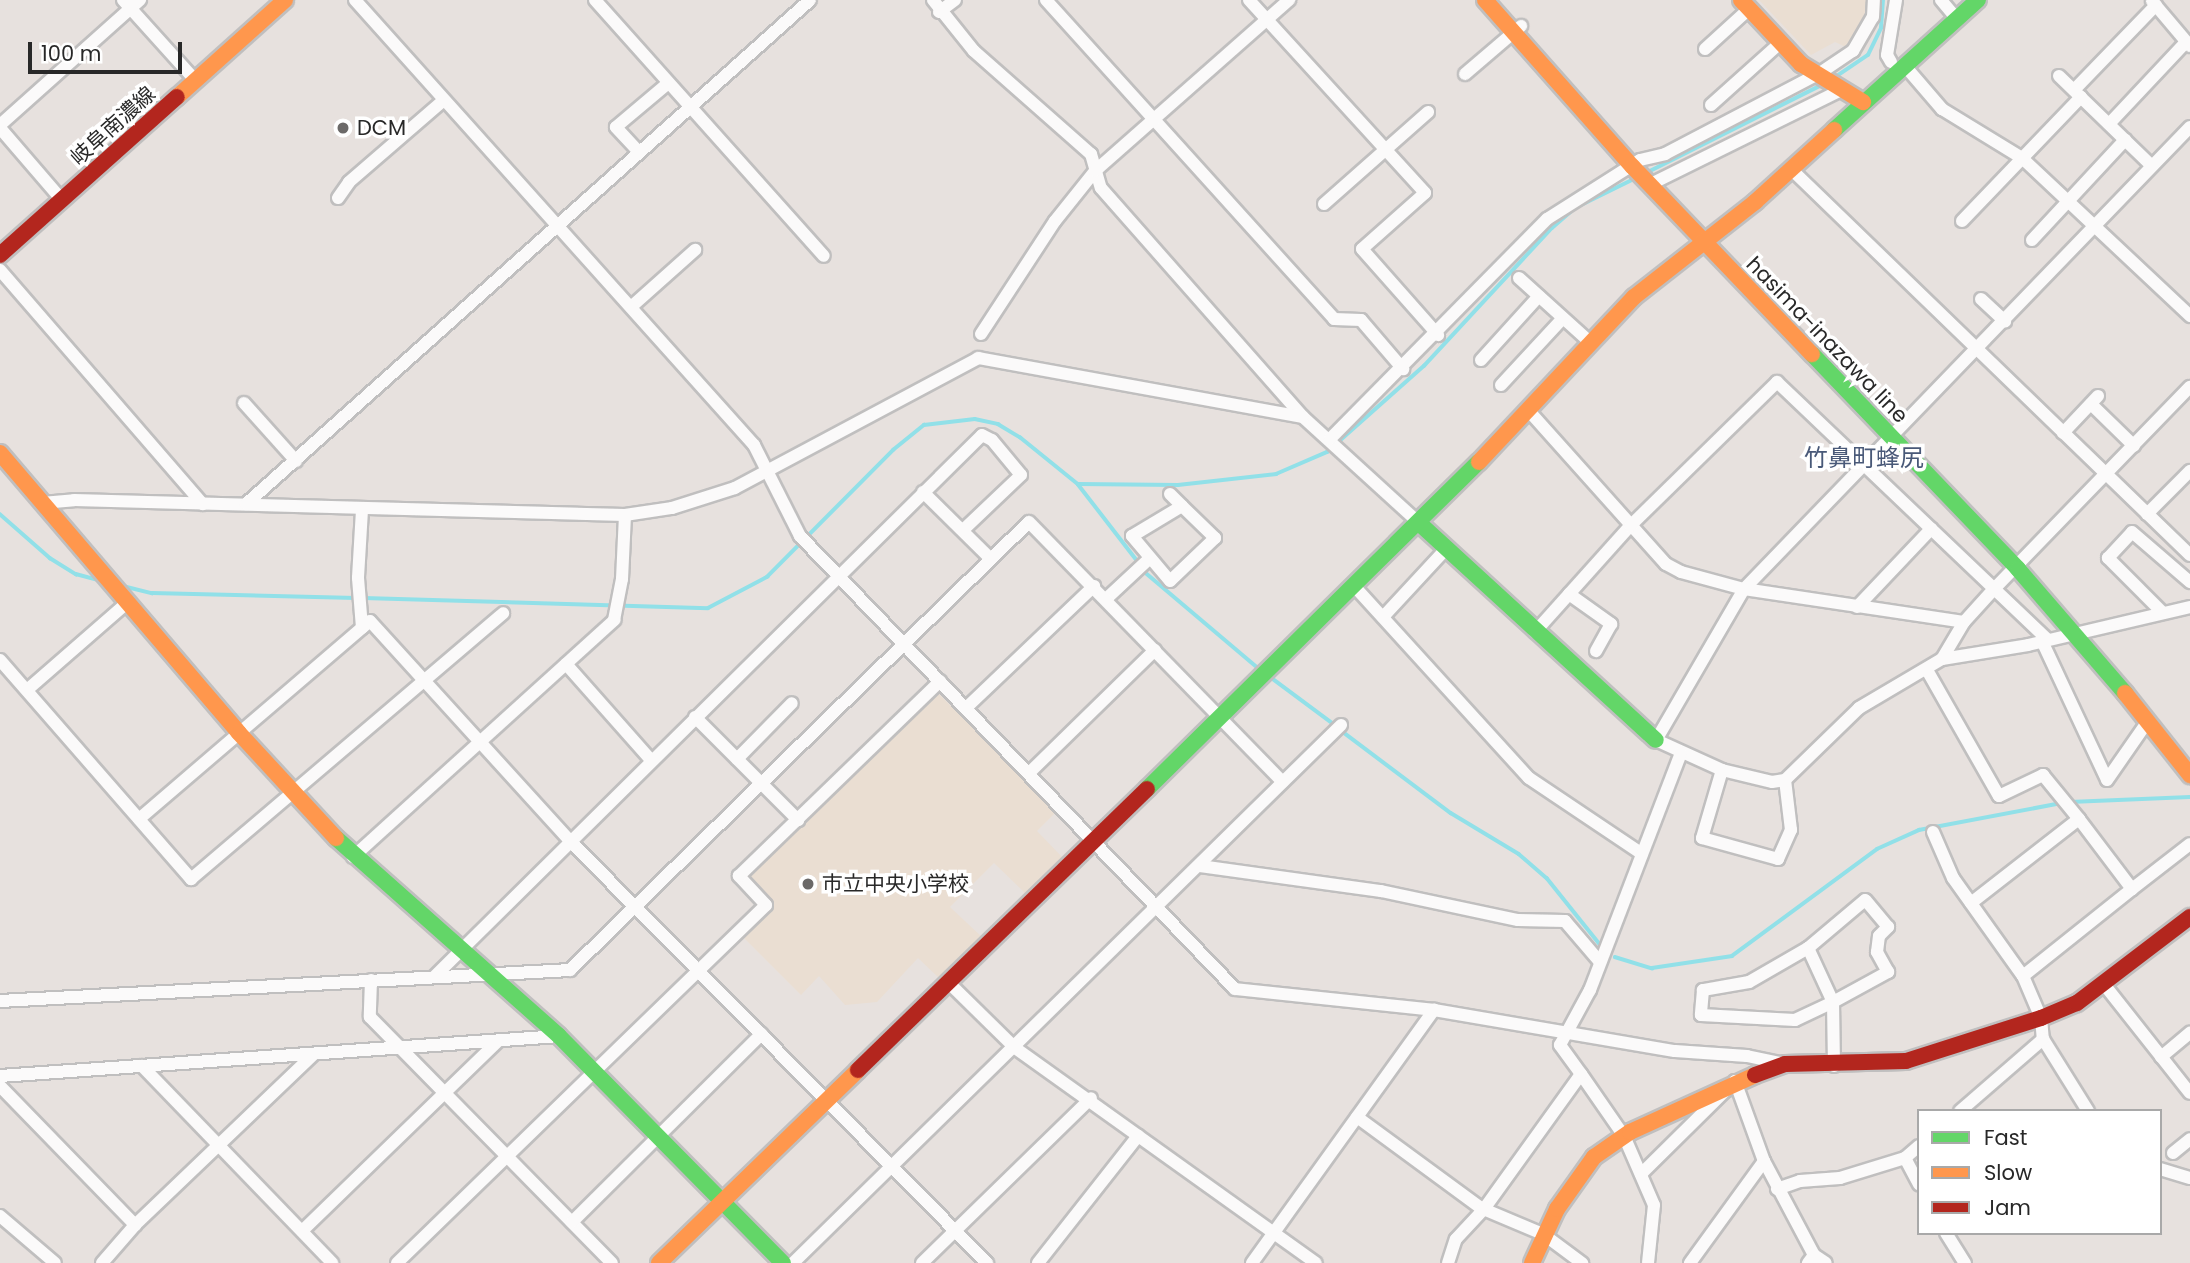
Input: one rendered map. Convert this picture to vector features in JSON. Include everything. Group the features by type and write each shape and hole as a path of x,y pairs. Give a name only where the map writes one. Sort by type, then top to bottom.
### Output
{"street":[{"name":"岐阜南濃線","path":"0,255 285,0"},
{"path":"355,0 754,445 800,536 1235,989 1434,1010 1675,1051 1747,1056 1785,1064 1834,1066 1906,1060 2041,1018 2077,1003 2190,917"},
{"path":"595,0 689,109 824,256"},
{"path":"246,503 810,0"},
{"path":"933,0 939,12 974,51 1091,154 1101,188 1303,416 1535,632 1656,740 1722,770 1772,782 1785,780 1859,708 1942,659 1964,622 1993,590 2022,565 2190,387"},
{"path":"939,12 955,0"},
{"path":"1046,0 1158,120 1334,319 1361,320 1403,369"},
{"path":"1249,0 1425,193 1362,249 1438,335"},
{"path":"981,334 1055,221 1095,171 1158,120 1289,0"},
{"name":"hasima-inazawa line","path":"1485,0 1517,29 1706,237 2022,565 2084,632 2190,758"},
{"name":"hasima-inazawa line","path":"1499,0 1517,29"},
{"path":"1333,443 1548,219 1575,198 1646,173 1831,80 1853,51 1873,17 1874,0"},
{"path":"1896,0 1887,55 1956,121 2022,158 2190,316"},
{"path":"1941,0 1957,19"},
{"path":"659,1263 950,984 1355,587 1529,411 1634,296 1706,237 1755,202 1863,102 1898,64 1978,0"},
{"path":"62,200 0,126 131,3 195,80"},
{"path":"1962,222 2022,158 2154,3 2188,44 2109,124"},
{"path":"1705,49 1745,5 1801,64 1863,102"},
{"path":"1465,74 1517,29"},
{"path":"1711,105 1780,43"},
{"path":"2059,76 2152,166"},
{"path":"1646,173 1665,154 1831,80"},
{"path":"639,152 617,127 667,84"},
{"path":"338,198 349,182 444,100"},
{"path":"1324,204 1428,112"},
{"path":"1656,740 1744,589 1896,436 2190,127"},
{"path":"2032,240 2125,140"},
{"path":"1791,169 2190,555"},
{"path":"631,307 695,250"},
{"path":"0,270 203,503"},
{"path":"1519,278 1591,343"},
{"path":"1481,360 1539,296"},
{"path":"1980,299 2005,321"},
{"path":"1501,385 1563,318"},
{"path":"42,503 246,503 362,510 625,515 695,504 736,488 766,468 978,358 1303,416"},
{"path":"1535,632 1630,526 1777,382 2045,641 2107,780 2148,722"},
{"path":"2063,433 2095,400 2134,446"},
{"path":"244,403 296,461"},
{"path":"1529,411 1666,564 1744,589 1964,622"},
{"path":"435,976 569,840 982,435 992,440 1021,475 963,530"},
{"path":"1,454 239,733 353,857 492,973 559,1036 783,1263"},
{"path":"2147,514 2190,471"},
{"path":"923,492 991,559"},
{"path":"1170,494 1215,538 1170,582 1132,536 1182,506"},
{"path":"362,510 358,578 362,628"},
{"path":"353,857 614,620 622,579 625,515"},
{"path":"0,1001 570,970 1029,522 1283,782"},
{"path":"1857,607 1931,529"},
{"path":"2163,613 2108,558 2132,532 2190,582"},
{"path":"1383,617 1446,549"},
{"path":"1106,598 1150,558"},
{"path":"966,708 1094,586"},
{"path":"1355,587 1529,778 1642,855"},
{"path":"1569,594 1611,624 1596,651"},
{"path":"26,690 127,601"},
{"path":"1942,659 2045,641 2190,607"},
{"path":"0,660 191,879 503,613"},
{"path":"139,819 370,621 569,840 988,1263"},
{"name":"hasima-inazawa line","path":"2084,632 2148,722 2190,775"},
{"path":"1029,773 1155,650"},
{"path":"566,664 651,760"},
{"path":"1927,670 1999,796 2043,775 2132,890"},
{"path":"397,1263 766,905 739,876 940,681"},
{"path":"737,759 792,703"},
{"path":"695,717 798,820"},
{"path":"793,1263 1341,725"},
{"path":"1648,1263 1654,1205 1624,1136 1560,1045 1564,1030 1590,990 1681,753"},
{"path":"1722,770 1702,838 1778,859 1791,830 1785,780"},
{"path":"1971,903 2079,819"},
{"path":"1933,832 1953,878 2022,976 2041,1018 2043,1040 2087,1109"},
{"path":"2022,976 2190,844"},
{"path":"1200,866 1381,891 1518,920 1565,921 1600,962"},
{"path":"1865,900 1888,927 1879,936 1877,952 1888,972 1795,1020 1701,1015 1703,990 1749,982 1808,948 1865,900"},
{"path":"1808,948 1833,1002 1834,1066"},
{"path":"371,979 370,1017 612,1263"},
{"path":"2103,983 2161,1057 2186,1079 2190,1093"},
{"path":"950,984 1014,1047 1091,1098 1138,1136 1316,1263"},
{"path":"1252,1263 1434,1010"},
{"path":"2161,1057 2190,1033"},
{"path":"572,1222 761,1034"},
{"path":"0,1076 559,1036"},
{"path":"1962,1109 2043,1040"},
{"path":"302,1231 497,1042"},
{"path":"102,1263 135,1225 314,1054"},
{"path":"1532,1263 1544,1234 1594,1157 1624,1136 1735,1080 1785,1064"},
{"path":"142,1066 332,1263"},
{"path":"1448,1263 1456,1239 1484,1209 1581,1074"},
{"path":"1735,1080 1764,1161 1811,1259 1826,1263"},
{"path":"1641,1174 1735,1080"},
{"path":"0,1086 135,1225"},
{"path":"922,1263 1091,1098"},
{"path":"1357,1117 1484,1209 1544,1234 1582,1263"},
{"path":"1038,1263 1138,1136"},
{"path":"2173,1153 2190,1139"},
{"path":"1777,1189 1800,1181 1840,1178 1905,1158 1917,1148"},
{"path":"1905,1158 1917,1180"},
{"path":"1690,1263 1764,1161"},
{"path":"2162,1170 2190,1178"},
{"path":"0,1216 55,1263"},
{"path":"1947,1235 1965,1263"}],"shaded area":[{"path":"1759,0 1866,0 1865,16 1848,48 1835,42 1811,55"},
{"path":"937,692 1056,812 1037,831 1065,860 1028,896 994,863 950,907 983,938 940,979 918,958 877,1002 845,1005 819,976 801,995 741,935 771,906 745,879"}],"waterway":[{"path":"1834,78 1868,55 1881,28 1883,0"},
{"path":"1646,173 1824,84"},
{"path":"1078,484 1178,485 1276,474 1327,452 1424,366 1552,228 1575,208 1636,178"},
{"path":"364,598 708,608 767,577 893,450 924,425 975,419 998,424 1020,437 1078,484 1136,559"},
{"path":"0,514 50,558 76,574 99,580"},
{"path":"1146,573 1258,668"},
{"path":"123,586 152,593 356,598"},
{"path":"1273,679 1335,725"},
{"path":"1343,732 1451,813 1519,854 1547,878 1602,947"},
{"path":"2070,802 2190,797"},
{"path":"1615,957 1652,968 1732,956 1877,849 1919,830 2062,803"}],"traffic: fast":[{"path":"1834,130 1978,0"},
{"path":"1812,354 2018,569 2125,693"},
{"path":"1147,789 1479,462"},
{"path":"1419,523 1656,740"},
{"path":"336,838 559,1036 783,1263"}],"traffic: slow":[{"path":"177,97 285,0"},
{"path":"1485,0 1633,167 1812,354"},
{"path":"1741,0 1801,64 1863,102"},
{"path":"1479,462 1634,297 1755,202 1834,130"},
{"path":"0,453 239,733 336,838"},
{"path":"2125,693 2190,775"},
{"path":"659,1263 858,1070"},
{"path":"1532,1263 1557,1209 1594,1157 1630,1132 1755,1075"}],"traffic: jam":[{"path":"0,255 177,97"},
{"path":"858,1070 1147,789"},
{"path":"1755,1075 1785,1064 1906,1061 2041,1018 2077,1003 2190,917"}],"place":[{"name":"DCM","path":"343,128"},
{"name":"市立中央小学校","path":"808,884"}],"district":[{"name":"竹鼻町蜂尻","path":"1864,458"}]}
